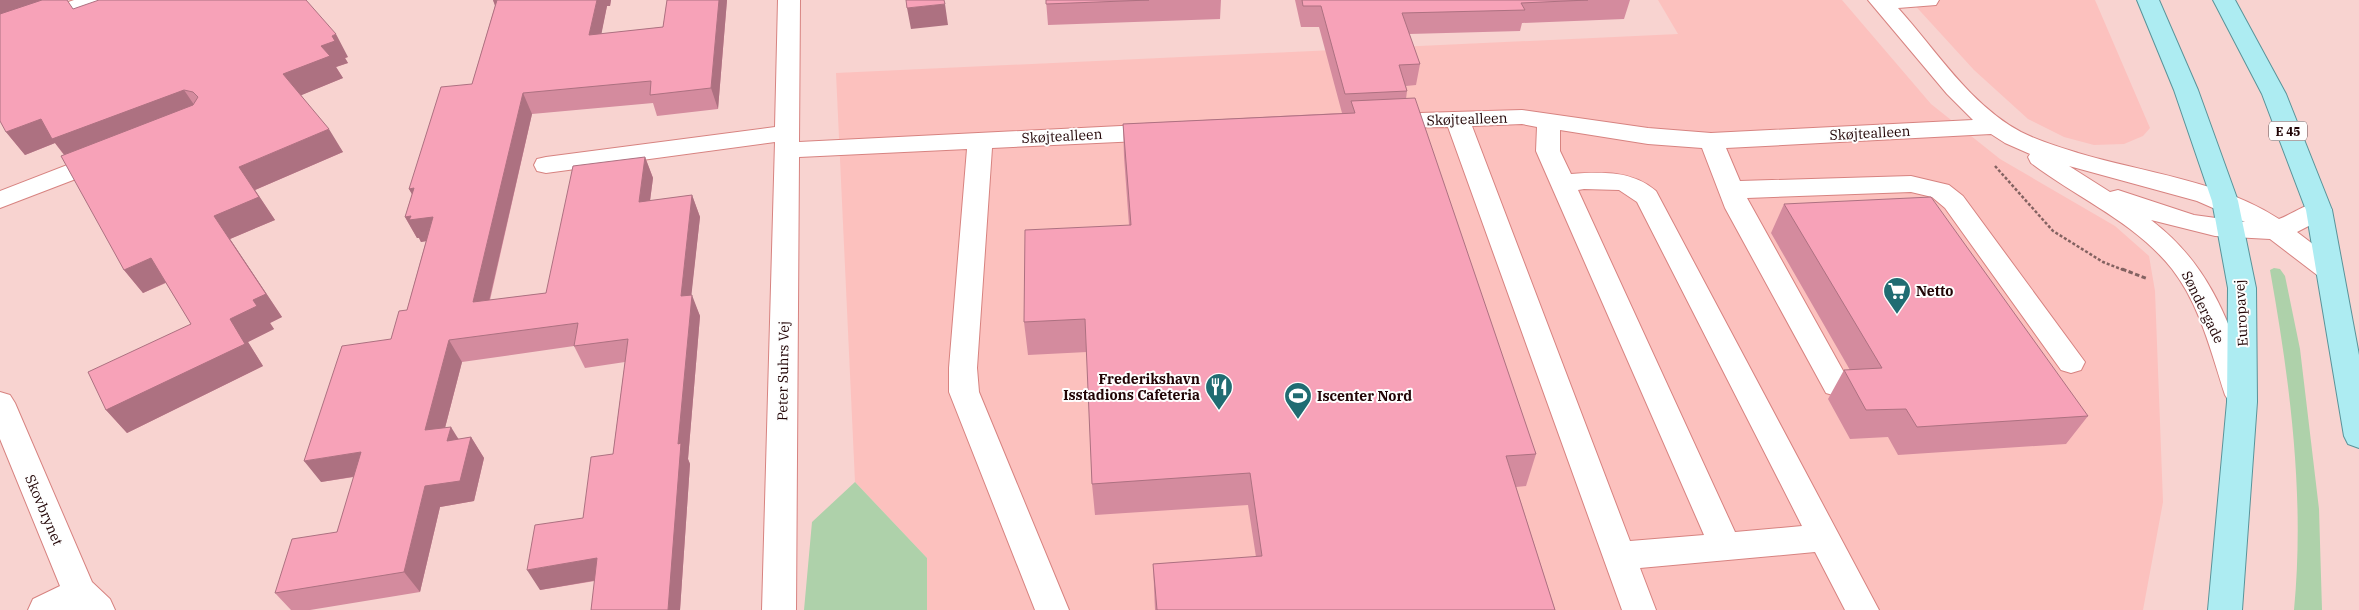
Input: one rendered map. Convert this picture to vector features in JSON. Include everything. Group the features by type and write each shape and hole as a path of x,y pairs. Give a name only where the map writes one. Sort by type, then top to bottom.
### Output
{"main road":[{"name":"Europavej","path":"2148,0 2186,90 2225,201 2242,288 2242,402 2225,610"},
{"name":"E 45","path":"2224,0 2274,94 2319,210 2359,436"}],"street":[{"path":"0,33 95,0"},
{"name":"Peter Suhrs Vej","path":"779,610 789,0"},
{"path":"1881,2 1928,0"},
{"name":"Søndergade","path":"1881,2 1954,86 1995,126 2024,143 2066,176 2142,227 2181,262 2194,282 2215,327 2242,402"},
{"name":"Skøjtealleen","path":"1368,122 1495,117 1550,120 1648,136 1711,141 1995,126"},
{"path":"1458,118 1639,610"},
{"path":"1550,120 1547,144 1562,182 1726,547"},
{"name":"Skøjtealleen","path":"787,141 980,140 1179,131"},
{"path":"980,140 963,368 964,392 1052,610"},
{"path":"546,165 787,141"},
{"path":"1711,141 1730,190 1836,385"},
{"name":"Søndergade","path":"2024,143 2074,160 2225,201 2254,216 2330,271"},
{"path":"0,200 127,150"},
{"name":"Søndergade","path":"2066,176 2157,212 2230,229 2274,230 2319,210"},
{"path":"1562,182 1622,182 1641,190 1647,197 1862,610"},
{"path":"1730,190 1911,184 1940,190 1954,202 2071,362"},
{"name":"Skovbrynet","path":"0,403 88,601"},
{"path":"1618,556 1824,538"},
{"path":"45,610 88,601"}],"path":[{"path":"1962,129 2053,231 2103,262 2154,282"}],"shaded area":[{"path":"1658,0 1842,0 1931,104 2000,159 2115,226 2149,256 2155,291 2163,502 2143,610 927,610 927,558 855,482 836,73 1678,34"},
{"path":"1910,0 2095,0 2150,128 2143,136 2124,144 2094,145 2064,137 2028,119 1974,70"}],"green space":[{"path":"2274,268 2280,269 2285,276 2300,349 2319,509 2322,610 2294,610 2298,525 2297,482 2284,354 2270,270"},
{"path":"855,482 927,558 927,610 804,610 812,522"}],"building":[{"path":"42,0 67,0 73,9 99,0 306,0 336,34 332,36 335,41 321,46 330,56 283,74 329,129 239,167 259,197 214,216 266,294 253,300 257,306 230,319 245,344 106,410 88,372 191,324 151,258 124,270 61,156 193,105 198,97 193,92 184,90 52,139 41,119 6,132 0,121 0,14"},
{"path":"497,0 597,0 589,35 663,27 667,0 719,0 711,88 650,95 651,81 523,93 473,302 546,293 573,166 645,157 639,202 692,195 681,296 692,295 678,444 681,443 668,610 591,610 597,558 527,570 535,525 583,518 591,457 613,454 628,339 574,346 578,323 449,340 425,430 451,427 447,441 471,437 460,481 425,486 404,572 275,593 292,539 337,532 361,452 304,461 342,346 391,339 399,311 407,310 433,217 409,220 411,216 405,217 414,188 409,189 441,87 472,84"},
{"path":"906,0 944,0 945,4 907,8"},
{"path":"1046,0 1149,0 1046,4"},
{"path":"1302,0 1588,0 1521,3 1525,10 1402,13 1420,64 1399,65 1407,91 1345,94 1321,6 1303,6"},
{"name":"Iscenter Nord","path":"1415,98 1536,454 1506,456 1555,610 1157,610 1153,564 1262,556 1250,473 1092,484 1085,319 1024,322 1025,230 1131,225 1123,124 1355,113 1351,101"},
{"name":"Netto","path":"1931,197 2088,416 1917,427 1906,409 1866,410 1844,370 1882,368 1784,204"}],"place":[{"name":"Netto","path":"1897,315"},
{"name":"Frederikshavn Isstadions Cafeteria","path":"1219,411"},
{"name":"Iscenter Nord","path":"1298,420"}]}
